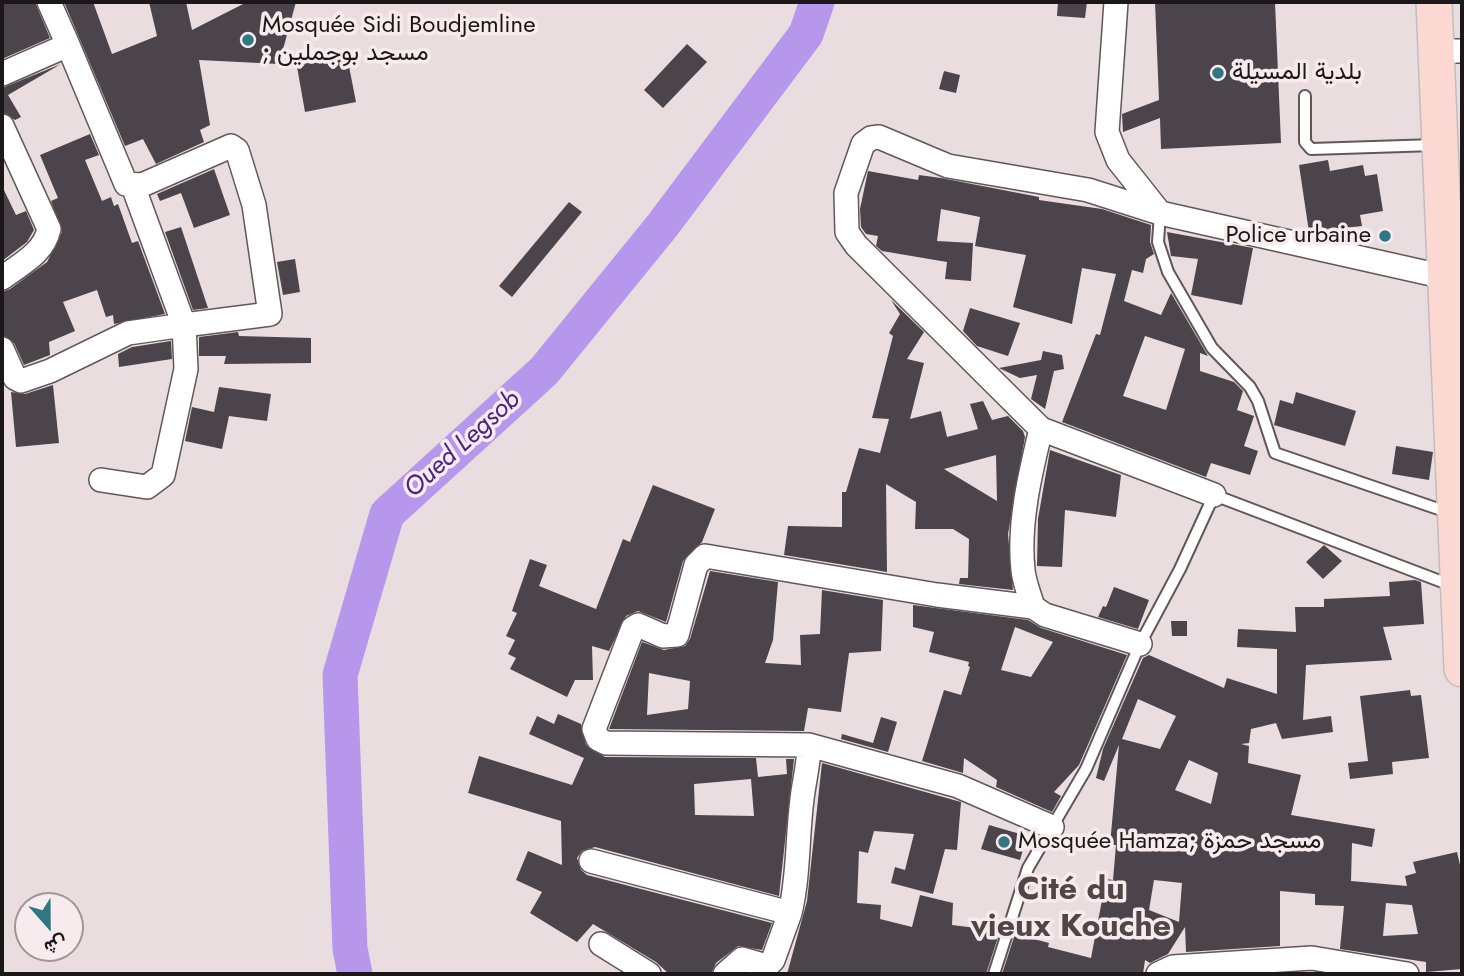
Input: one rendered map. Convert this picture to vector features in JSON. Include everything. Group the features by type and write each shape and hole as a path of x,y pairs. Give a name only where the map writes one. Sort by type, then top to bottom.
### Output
{"main road":[{"path":"1434,2 1449,51 1440,145 1454,276 1456,515 1462,669"}],"street":[{"path":"49,2 122,179 133,186 184,324 186,369 163,475 147,487 101,480"},
{"path":"1116,2 1107,132 1118,160 1160,213"},
{"path":"2,74 68,44"},
{"path":"2,278 45,244 49,229 4,137"},
{"path":"1214,495 1041,429 850,238 846,193 863,144 871,138 885,137 948,166 1088,190 1160,213 1454,276"},
{"path":"2,349 15,378 21,381 50,371 128,333 184,324 266,317 271,311 254,205 240,155 231,146 133,186"},
{"path":"1033,607 1023,570 1025,516 1030,475 1041,429"},
{"path":"1052,827 958,786 809,745 606,743 598,739 594,729 634,628 638,625 663,636 677,635 696,565 705,556 924,593 1033,607 1045,615 1140,644"},
{"path":"724,974 742,959 762,967 769,964 790,913 797,886 802,801 809,764 809,745"},
{"path":"591,861 790,913"},
{"path":"601,944 649,974"},
{"path":"1158,974 1173,967 1312,958 1407,974"}],"lane":[{"path":"1305,96 1305,142 1311,149 1440,145"},
{"path":"1160,213 1158,242 1168,272 1212,348 1251,387 1275,453 1456,515"},
{"path":"994,974 1028,867 1086,769 1140,644 1180,569 1214,495 1459,587"}],"building":[{"path":"2,2 35,2 50,38 2,59"},
{"path":"64,2 93,2 112,54 157,36 149,2 186,2 192,30 247,2 296,2 279,64 199,60 210,125 200,130 204,142 156,164 143,139 125,146"},
{"path":"1058,2 1087,2 1085,18 1057,16"},
{"name":"بلدية المسيلة","path":"1155,2 1275,2 1281,143 1161,149 1160,118 1123,132 1122,114 1159,100"},
{"path":"687,44 707,62 663,108 644,90"},
{"path":"346,51 356,102 305,112 296,61"},
{"path":"61,64 8,95 21,117 15,120 2,112 2,88"},
{"path":"944,71 960,75 956,93 939,89"},
{"path":"90,134 99,155 85,160 102,201 111,197 114,206 118,204 132,243 138,241 165,314 114,324 113,315 106,317 97,290 63,302 75,331 49,342 50,355 24,365 14,343 2,335 2,292 47,262 62,232 51,201 58,198 40,155"},
{"path":"1328,160 1330,171 1363,165 1365,176 1377,174 1383,211 1360,215 1362,226 1309,232 1299,165"},
{"path":"214,169 230,215 194,228 181,193 160,201 157,194"},
{"path":"868,171 918,180 919,175 941,178 1039,197 1039,200 1102,209 1151,225 1150,242 1154,254 1146,259 1143,273 1132,270 1124,301 1161,315 1171,293 1208,356 1200,353 1200,371 1234,382 1243,391 1237,410 1254,416 1244,446 1258,451 1250,475 1211,463 1206,477 1062,422 1096,334 1100,335 1116,274 1082,268 1072,324 1013,307 1026,255 975,246 980,217 941,209 937,241 973,243 971,281 945,279 947,262 882,251 876,246 878,236 866,234 861,227 860,209","holes":["1145,336 1185,349 1166,410 1123,396"]},
{"path":"2,186 16,215 26,211 34,230 27,242 2,261"},
{"path":"569,202 582,212 512,297 499,286"},
{"path":"181,227 208,308 193,310 165,232"},
{"path":"1167,232 1253,248 1242,305 1191,295 1198,259 1171,256"},
{"path":"295,259 300,292 283,295 277,262"},
{"path":"891,300 924,332 907,359 924,363 910,419 941,411 947,437 978,429 970,404 983,401 992,420 1008,416 1023,431 1025,437 1008,534 1013,590 959,584 960,578 968,578 969,539 953,529 915,529 916,502 886,484 887,572 784,555 788,526 842,527 842,492 846,492 859,448 880,453 889,419 872,418 893,336 889,333 900,314","holes":["996,455 997,501 944,469"]},
{"path":"970,308 1020,323 1008,356 977,346 963,331"},
{"path":"238,332 239,336 311,338 311,363 224,364 226,356 199,356 199,337"},
{"path":"171,341 172,359 119,367 118,354 132,347"},
{"path":"1043,351 1062,355 1064,369 1054,371 1045,409 1031,399 1037,375 1020,378 999,368 1041,360"},
{"path":"53,385 59,443 16,447 11,392 25,394"},
{"path":"219,387 271,394 267,421 229,416 222,449 185,441 192,407 214,412"},
{"path":"1296,392 1356,411 1345,446 1274,425 1280,400 1293,404"},
{"path":"1396,446 1433,452 1429,480 1392,474"},
{"path":"1050,450 1121,475 1116,517 1065,510 1062,567 1037,566 1038,519"},
{"path":"653,485 715,509 702,542 683,561 666,622 638,611 626,616 609,651 592,646 593,680 575,680 567,697 510,669 516,658 508,654 515,640 506,636 517,613 512,611 530,559 547,565 539,586 596,609 623,539 630,542"},
{"path":"1324,545 1342,561 1323,579 1306,562"},
{"path":"710,571 778,582 773,640 765,663 801,665 800,635 820,634 822,590 883,600 881,651 849,653 841,712 808,708 804,731 609,729 642,642 664,650 685,646 690,639","holes":["649,673 690,681 688,709 647,715"]},
{"path":"1389,582 1421,582 1424,624 1383,627 1392,660 1306,665 1303,720 1331,716 1333,732 1282,739 1276,723 1251,729 1249,743 1241,744 1249,746 1248,763 1301,775 1291,815 1375,829 1372,847 1352,843 1351,881 1407,886 1405,876 1416,873 1413,862 1457,852 1462,874 1462,969 1426,972 1426,962 1340,949 1344,906 1315,905 1315,894 1280,891 1280,946 1186,952 1185,927 1168,954 1150,963 1145,960 1143,974 1002,974 1015,934 1049,943 1048,947 1091,958 1106,879 1113,880 1116,845 1110,845 1119,745 1104,781 1096,778 1103,749 1143,658 1149,655 1224,688 1227,678 1277,694 1277,649 1237,647 1238,629 1296,632 1295,607 1324,607 1324,599 1390,596","holes":["1138,699 1176,716 1160,749 1122,739","1189,760 1218,773 1211,804 1175,790","1154,880 1182,883 1179,922 1149,910","1386,903 1412,905 1418,934 1383,936"]},
{"path":"1114,587 1149,600 1138,629 1098,617 1103,606 1106,607"},
{"path":"913,605 1028,620 1041,628 1127,655 1079,765 1054,792 1061,796 1052,812 996,787 997,780 964,758 963,773 922,761 944,690 961,695 970,667 969,662 929,652 934,632 913,627","holes":["1015,627 1053,642 1031,677 1001,670"]},
{"path":"1171,621 1187,621 1187,636 1172,636"},
{"path":"1410,690 1411,696 1421,695 1429,758 1392,762 1393,774 1350,779 1348,763 1368,761 1360,696"},
{"path":"558,714 581,724 586,745 605,757 756,758 758,777 787,774 786,759 794,759 779,896 595,847 582,851 577,858 581,870 587,875 772,923 762,950 738,946 716,963 711,974 669,974 656,962 593,924 577,942 530,913 542,892 516,880 528,851 562,865 561,821 468,793 479,756 572,785 584,758 529,734 537,716 554,724","holes":["751,779 754,816 695,815 694,784"]},
{"path":"881,717 897,722 888,752 841,739 842,734 873,743"},
{"path":"822,763 961,802 957,850 945,849 933,894 891,883 895,867 905,870 914,834 874,831 868,853 859,851 857,903 881,905 880,919 912,927 920,895 953,903 952,925 1000,931 986,974 787,974 807,901"},
{"name":"Mosquée Hamza; مسجد حمزة","path":"989,825 1027,836 1020,860 981,849"}],"waterway":[{"name":"Oued Legsob","path":"355,974 350,949 340,675 387,514 544,371 662,226 806,34 817,2"}],"place":[{"name":"Mosquée Sidi Boudjemline ; مسجد بوجملين","path":"248,40"},
{"name":"بلدية المسيلة","path":"1218,73"},
{"name":"Police urbaine","path":"1385,236"},
{"name":"Mosquée Hamza; مسجد حمزة","path":"1004,842"}],"district":[{"name":"Cité du vieux Kouche","path":"1071,910"}]}
